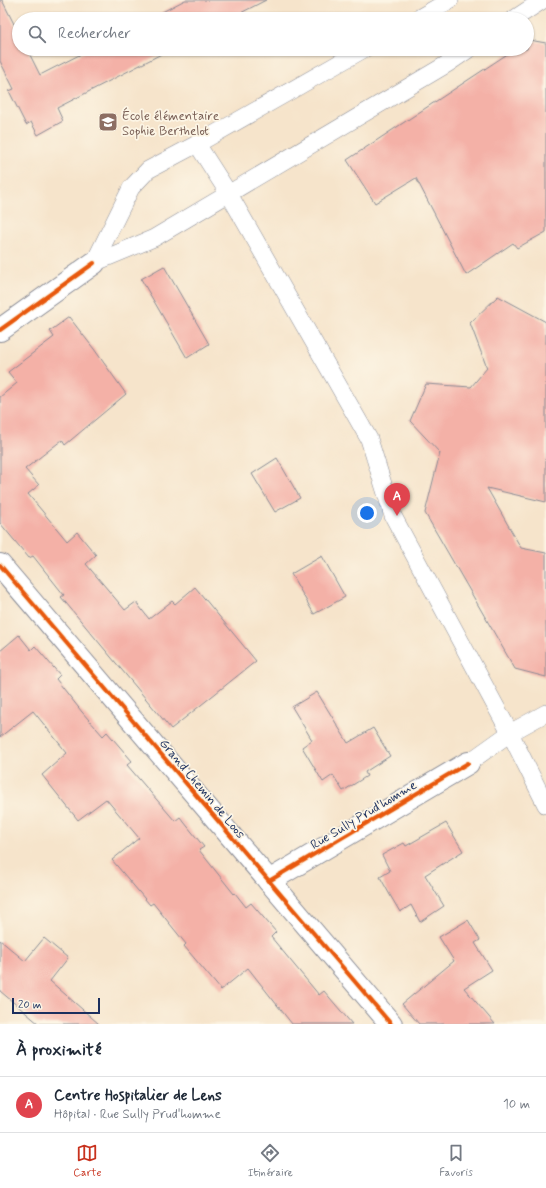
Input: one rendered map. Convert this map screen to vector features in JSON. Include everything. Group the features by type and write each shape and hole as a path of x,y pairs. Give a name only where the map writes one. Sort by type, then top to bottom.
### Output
{"street":[{"path":"0,330 94,263"},
{"name":"Grand Chemin de Loos","path":"0,565 391,1024"},
{"name":"Rue Sully Prud'homme","path":"269,881 468,763"}],"lane":[{"path":"429,12 450,0"},
{"path":"525,12 543,0"},
{"path":"94,263 131,188 148,170 198,144 352,56"},
{"path":"94,263 154,238 459,56"},
{"path":"198,144 229,194 369,439 393,516 510,733 546,805"},
{"path":"468,763 510,733 546,713"}],"building":[{"path":"0,0 2,0 12,20 12,56 30,56 40,75 77,56 157,56 57,108 63,121 38,135 31,122 26,125 9,91 14,89 0,61"},
{"path":"185,0 266,0 243,12 162,12"},
{"path":"534,41 546,43 546,232 517,248 513,243 466,275 416,178 375,203 347,160 504,56 534,56"},
{"path":"164,266 209,344 187,358 141,279"},
{"path":"498,296 546,322 546,502 487,488 521,548 546,553 546,677 515,669 425,513 440,453 410,421 426,384 471,387 487,368 470,323"},
{"path":"69,317 126,394 65,445 62,440 25,469 39,485 28,494 67,541 77,532 96,555 86,564 125,610 136,602 149,619 172,601 175,604 195,587 256,661 171,729 61,597 64,595 33,556 29,558 0,523 0,397 17,383 8,372 54,337 50,331"},
{"path":"277,458 300,498 275,512 252,474"},
{"path":"322,556 345,597 314,614 291,574"},
{"path":"19,635 31,650 35,646 60,675 56,679 103,736 107,732 132,761 127,765 175,821 180,817 204,847 199,850 234,894 235,893 246,907 251,903 276,932 271,937 319,995 324,991 352,1024 292,1024 248,968 221,990 184,946 186,944 153,903 150,905 112,860 139,838 106,799 78,820 42,775 67,753 33,711 0,737 0,651"},
{"path":"317,692 348,743 373,728 390,756 365,772 367,776 343,791 333,775 323,782 302,747 312,740 292,707"},
{"path":"446,823 463,851 425,875 444,906 420,922 411,905 400,912 390,895 380,877 390,871 382,855 404,843 406,846"},
{"path":"468,920 480,940 475,943 492,970 464,988 495,1024 419,1024 402,1004 454,961 439,937"},
{"path":"44,938 68,958 50,981 99,1024 39,1024 0,991 0,940 25,961"}],"cycle path":[{"path":"0,330 94,263"},
{"path":"0,565 391,1024"},
{"path":"269,881 468,763"}],"place":[{"name":"École élémentaire Sophie Berthelot","path":"108,122"},
{"name":"Centre Hospitalier de Lens","path":"397,516"}]}
